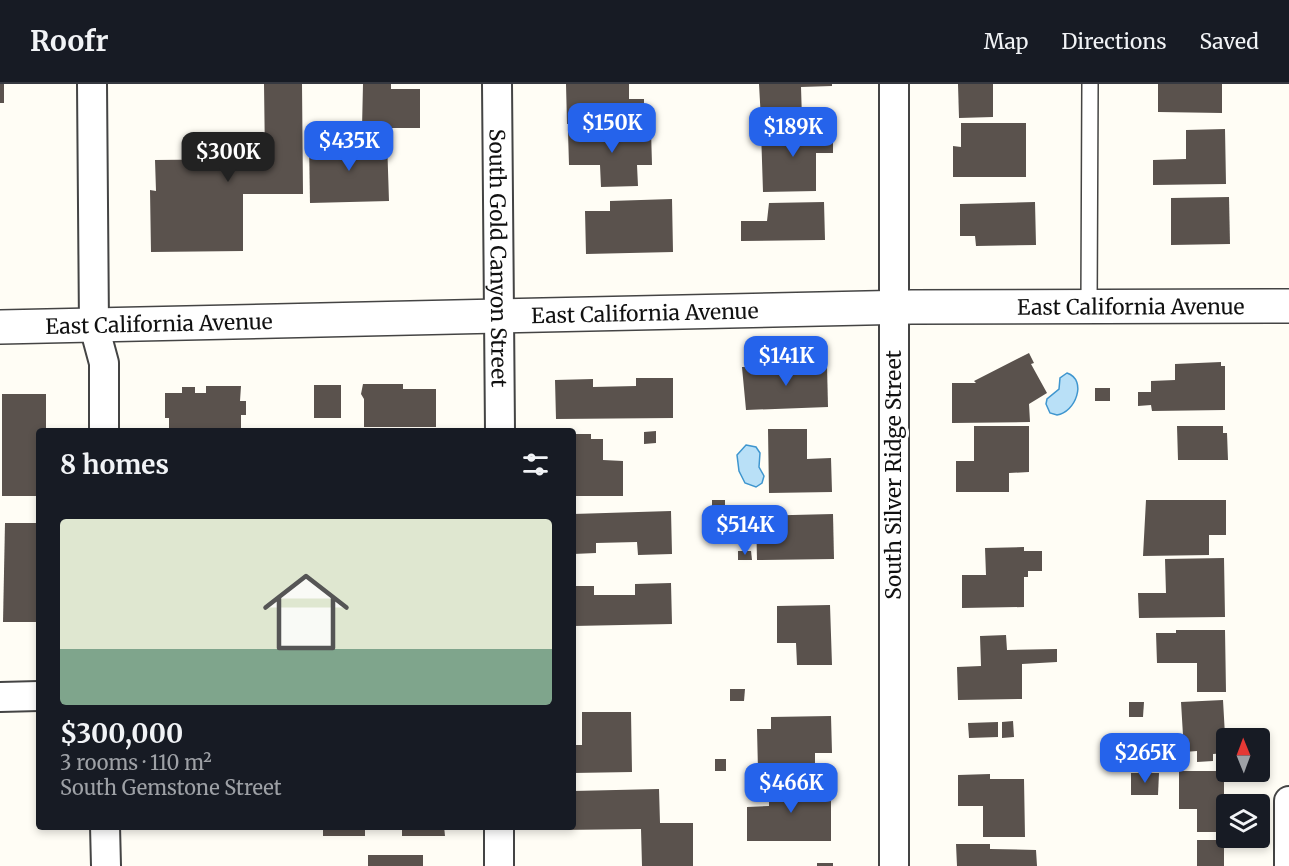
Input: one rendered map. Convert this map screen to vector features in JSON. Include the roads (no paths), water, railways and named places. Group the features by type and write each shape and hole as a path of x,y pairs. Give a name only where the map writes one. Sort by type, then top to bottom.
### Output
{"street":[{"path":"92,84 94,326 104,363 104,428"},
{"name":"South Gold Canyon Street","path":"497,84 500,428"},
{"name":"South Silver Ridge Street","path":"894,84 892,308 894,866"},
{"name":"East California Avenue","path":"0,327 892,308 1289,306"},
{"path":"0,697 36,696"},
{"path":"1289,801 1289,866"},
{"path":"105,830 106,866"},
{"path":"499,830 499,866"}],"lane":[{"path":"1089,306 1090,84"}],"water":[{"path":"1067,373 1077,382 1077,396 1074,403 1063,413 1057,415 1050,413 1046,404 1047,399 1059,389 1060,378"},
{"path":"746,445 756,447 760,453 759,467 764,476 762,483 756,487 745,483 739,471 737,455"}]}
